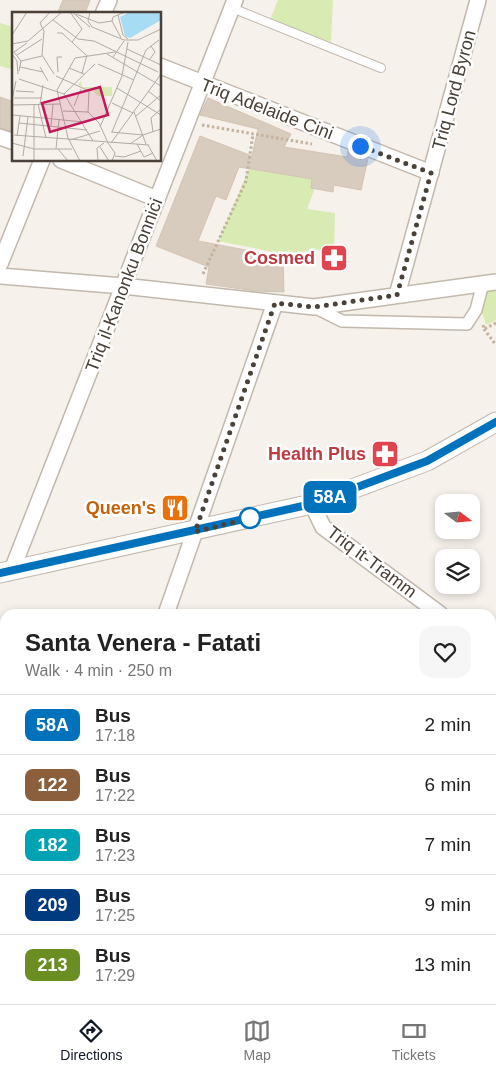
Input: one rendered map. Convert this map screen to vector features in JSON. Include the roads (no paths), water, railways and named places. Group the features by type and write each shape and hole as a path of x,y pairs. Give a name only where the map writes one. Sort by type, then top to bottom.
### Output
{"street":[{"path":"104,12 109,0"},
{"name":"Triq Lord Byron","path":"397,295 478,0"},
{"name":"Triq il-Kanonku Bonniċi","path":"6,572 123,286 234,4"},
{"name":"Triq Adelaide Cini","path":"161,66 431,173"},
{"path":"0,137 12,141"},
{"path":"0,264 42,161"},
{"path":"63,161 157,199"},
{"path":"0,276 123,286 314,307 490,282"},
{"path":"314,307 342,321 467,324 490,282"},
{"path":"168,609 275,303"},
{"path":"6,572 195,532 312,504 427,461 496,422"},
{"name":"Triq it-Tramm","path":"312,504 323,527 433,609"}],"lane":[{"path":"234,4 381,68"}],"place":[{"name":"Cosmed","path":"334,258"},
{"name":"Health Plus","path":"385,454"},
{"name":"Queen's","path":"175,508"}]}
